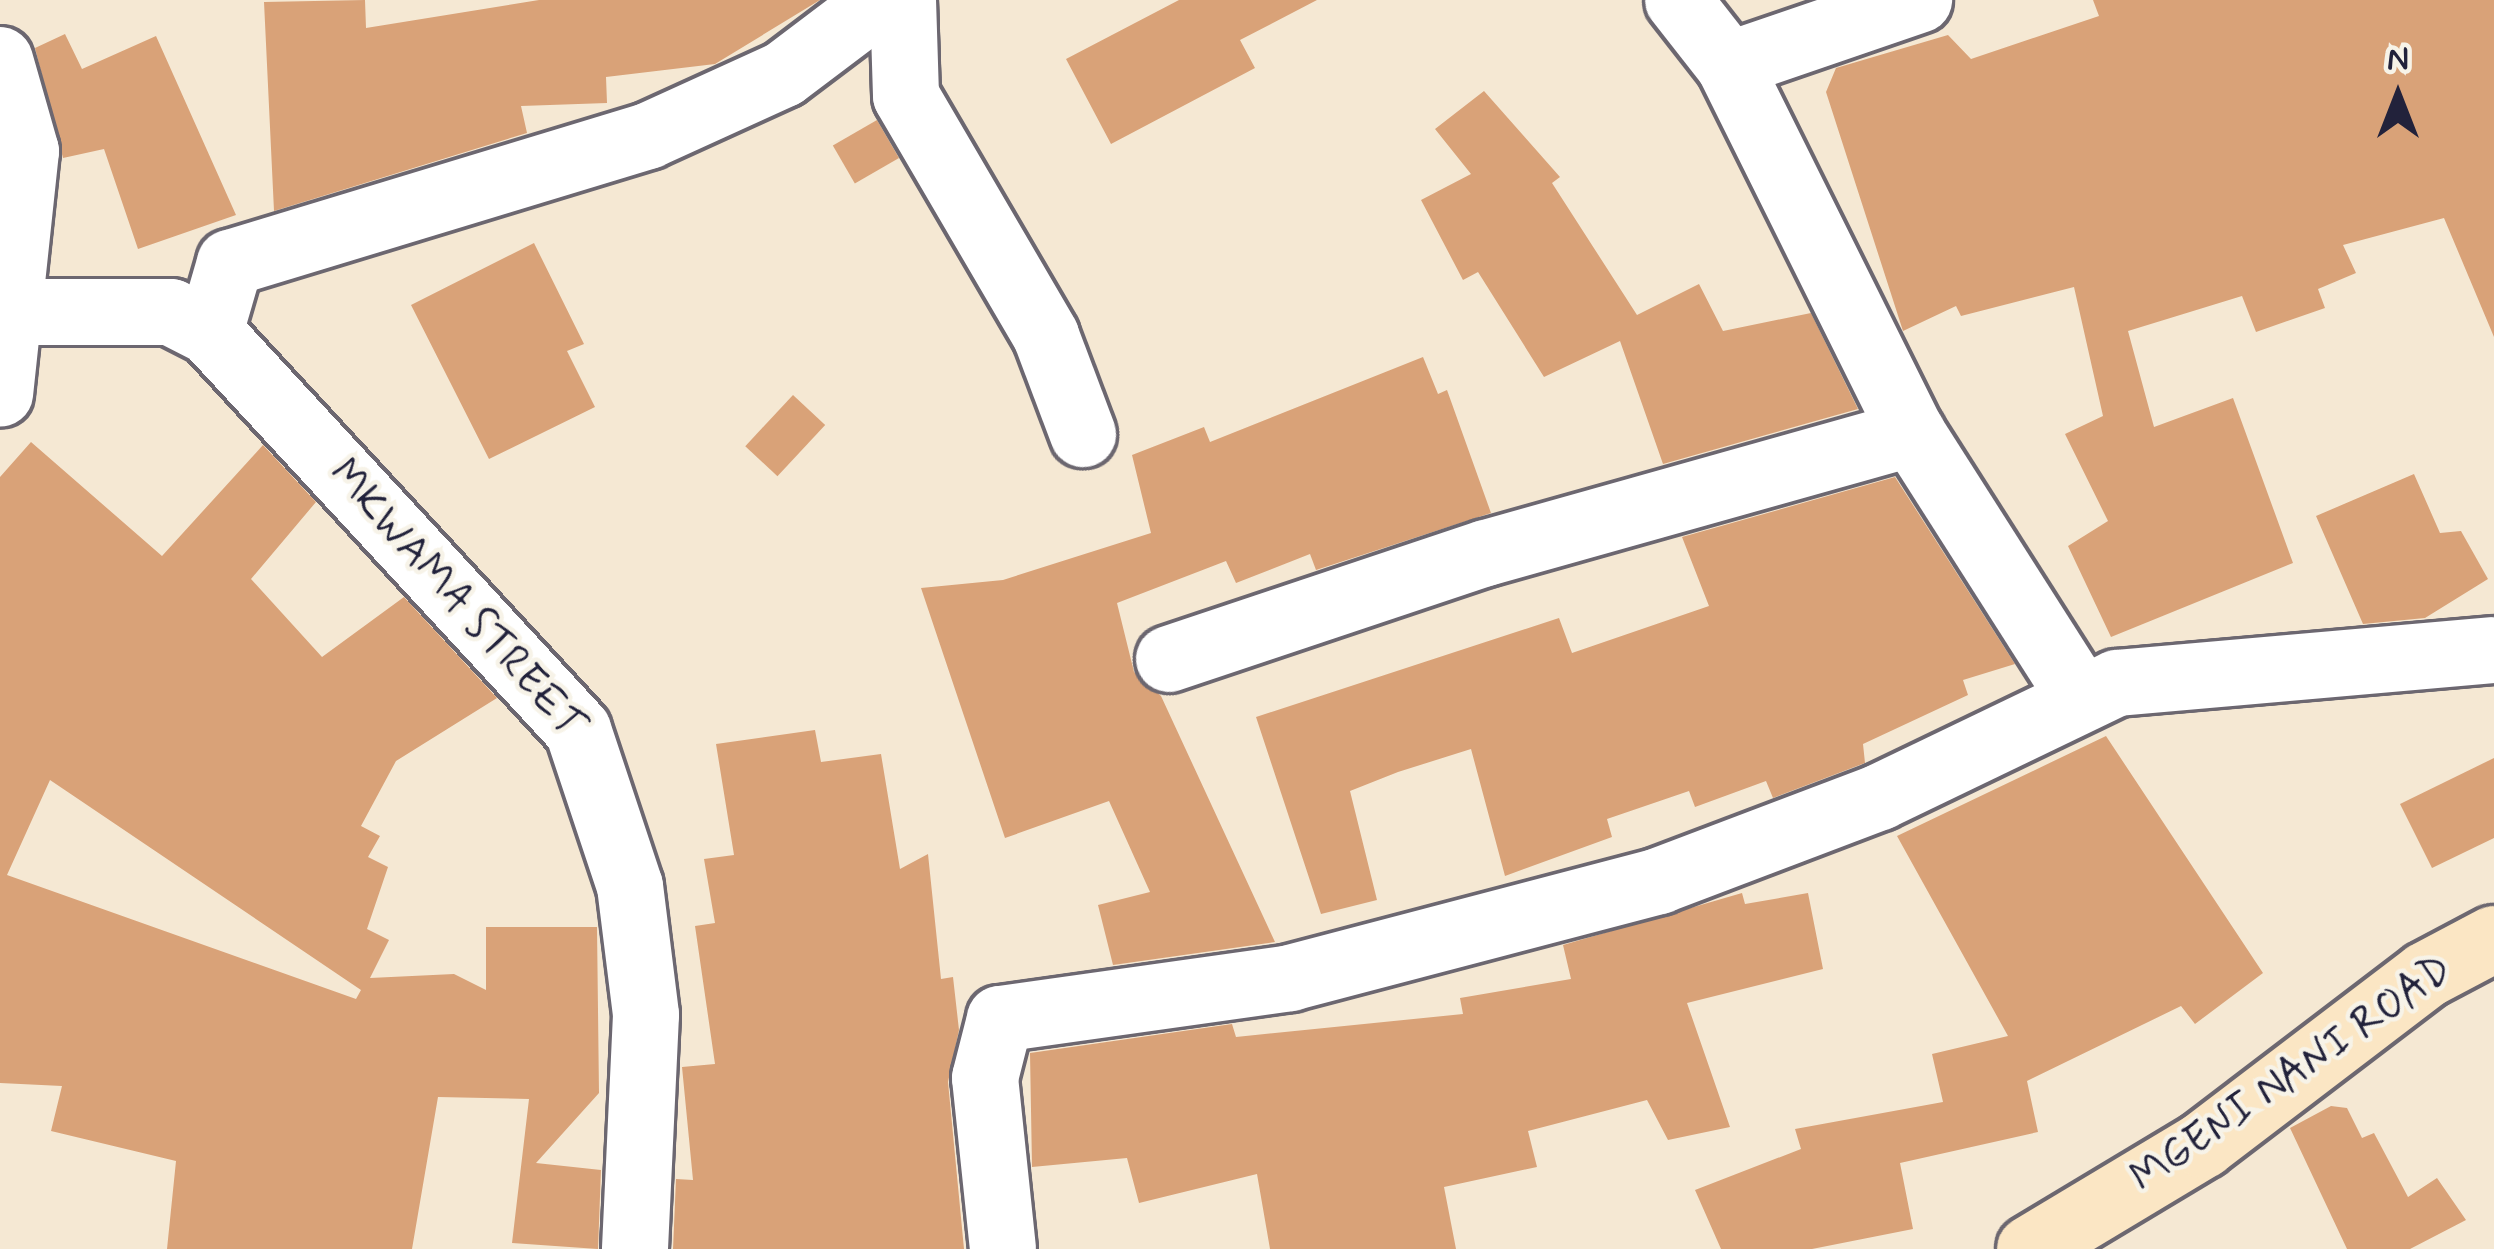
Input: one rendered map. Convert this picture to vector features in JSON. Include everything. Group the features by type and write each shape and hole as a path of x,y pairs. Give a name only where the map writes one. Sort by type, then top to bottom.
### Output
{"street":[{"path":"210,332 230,263 648,136 784,74 882,0"},
{"path":"903,0 906,96 1046,336 1083,434"},
{"path":"1678,0 1729,65 1912,434 2078,694"},
{"path":"1729,65 1919,0"},
{"path":"0,60 26,152 16,312 0,394"},
{"name":"MKWAMA STREET","path":"16,312 171,312 210,332 594,758 630,886 646,1015 635,1249"},
{"path":"1169,659 1486,554 1912,434"},
{"path":"1003,1249 985,1078 1000,1019 1290,979 1660,881 1880,797 2078,694 2184,674 2494,650"},
{"name":"MGENI NANI ROAD","path":"2030,1249 2203,1145 2426,975 2494,939"}],"building":[{"path":"365,0 366,28 539,0 820,0 715,64 606,77 607,103 521,106 527,133 274,211 264,2"},
{"path":"1179,0 1317,0 1240,40 1255,68 1111,144 1066,59"},
{"path":"2093,0 2494,0 2494,337 2444,218 2343,245 2356,273 2318,289 2325,308 2256,332 2242,296 2128,331 2154,427 2233,398 2293,563 2111,637 2068,546 2108,521 2065,434 2103,416 2074,287 1961,316 1956,306 1903,331 1826,92 1836,68 1948,35 1971,59 2099,16"},
{"path":"65,34 82,69 156,36 236,215 138,249 104,149 63,158 35,48"},
{"path":"1484,91 1560,177 1552,183 1637,315 1699,284 1723,331 1811,313 1858,409 1663,464 1620,341 1544,377 1478,272 1463,280 1421,200 1471,174 1435,129"},
{"path":"877,120 899,158 855,184 833,146"},
{"path":"534,243 584,344 567,351 595,407 489,459 411,305"},
{"path":"1423,357 1438,394 1447,390 1491,513 1316,570 1310,554 1236,583 1226,561 1117,603 1134,672 1161,696 1275,942 1113,965 1098,905 1150,892 1109,801 1005,838 921,588 1003,580 1151,533 1132,455 1204,427 1210,442"},
{"path":"793,395 825,425 777,476 745,446"},
{"path":"31,442 162,556 263,445 316,502 251,579 322,657 404,597 497,698 396,761 361,826 380,836 368,857 388,867 367,929 389,940 370,978 454,974 486,990 486,927 597,927 599,1093 536,1163 601,1170 598,1249 512,1243 529,1099 438,1097 412,1249 167,1249 176,1161 51,1131 62,1086 0,1083 0,477","holes":["50,780 361,990 356,999 7,875"]},
{"path":"2414,474 2440,533 2461,531 2488,579 2425,618 2363,624 2316,516"},
{"path":"1895,477 2015,664 1963,680 1968,695 1863,744 1865,763 1773,798 1766,781 1695,807 1689,791 1607,819 1612,837 1505,876 1471,749 1398,772 1350,791 1377,900 1321,914 1256,717 1559,618 1572,653 1709,606 1682,537"},
{"path":"815,730 821,762 881,754 900,869 928,854 941,979 953,977 959,1030 948,1082 964,1249 673,1249 676,1179 693,1180 682,1067 715,1064 695,926 715,923 704,859 734,855 716,744"},
{"path":"2106,736 2263,973 2195,1024 2181,1006 2027,1081 2038,1132 1900,1163 1913,1229 1812,1249 1721,1249 1695,1190 1801,1149 1795,1129 1943,1102 1932,1054 2008,1036 1897,836"},
{"path":"2494,758 2494,838 2432,868 2400,804"},
{"path":"1742,893 1745,904 1808,893 1823,969 1687,1003 1730,1127 1668,1140 1647,1100 1528,1131 1537,1167 1444,1187 1456,1249 1270,1249 1257,1174 1139,1203 1127,1158 1032,1167 1030,1053 1232,1024 1236,1037 1463,1014 1460,998 1571,979 1563,945"},
{"path":"2331,1106 2347,1108 2362,1138 2374,1133 2408,1197 2437,1178 2466,1220 2410,1249 2347,1249 2290,1128"}]}
